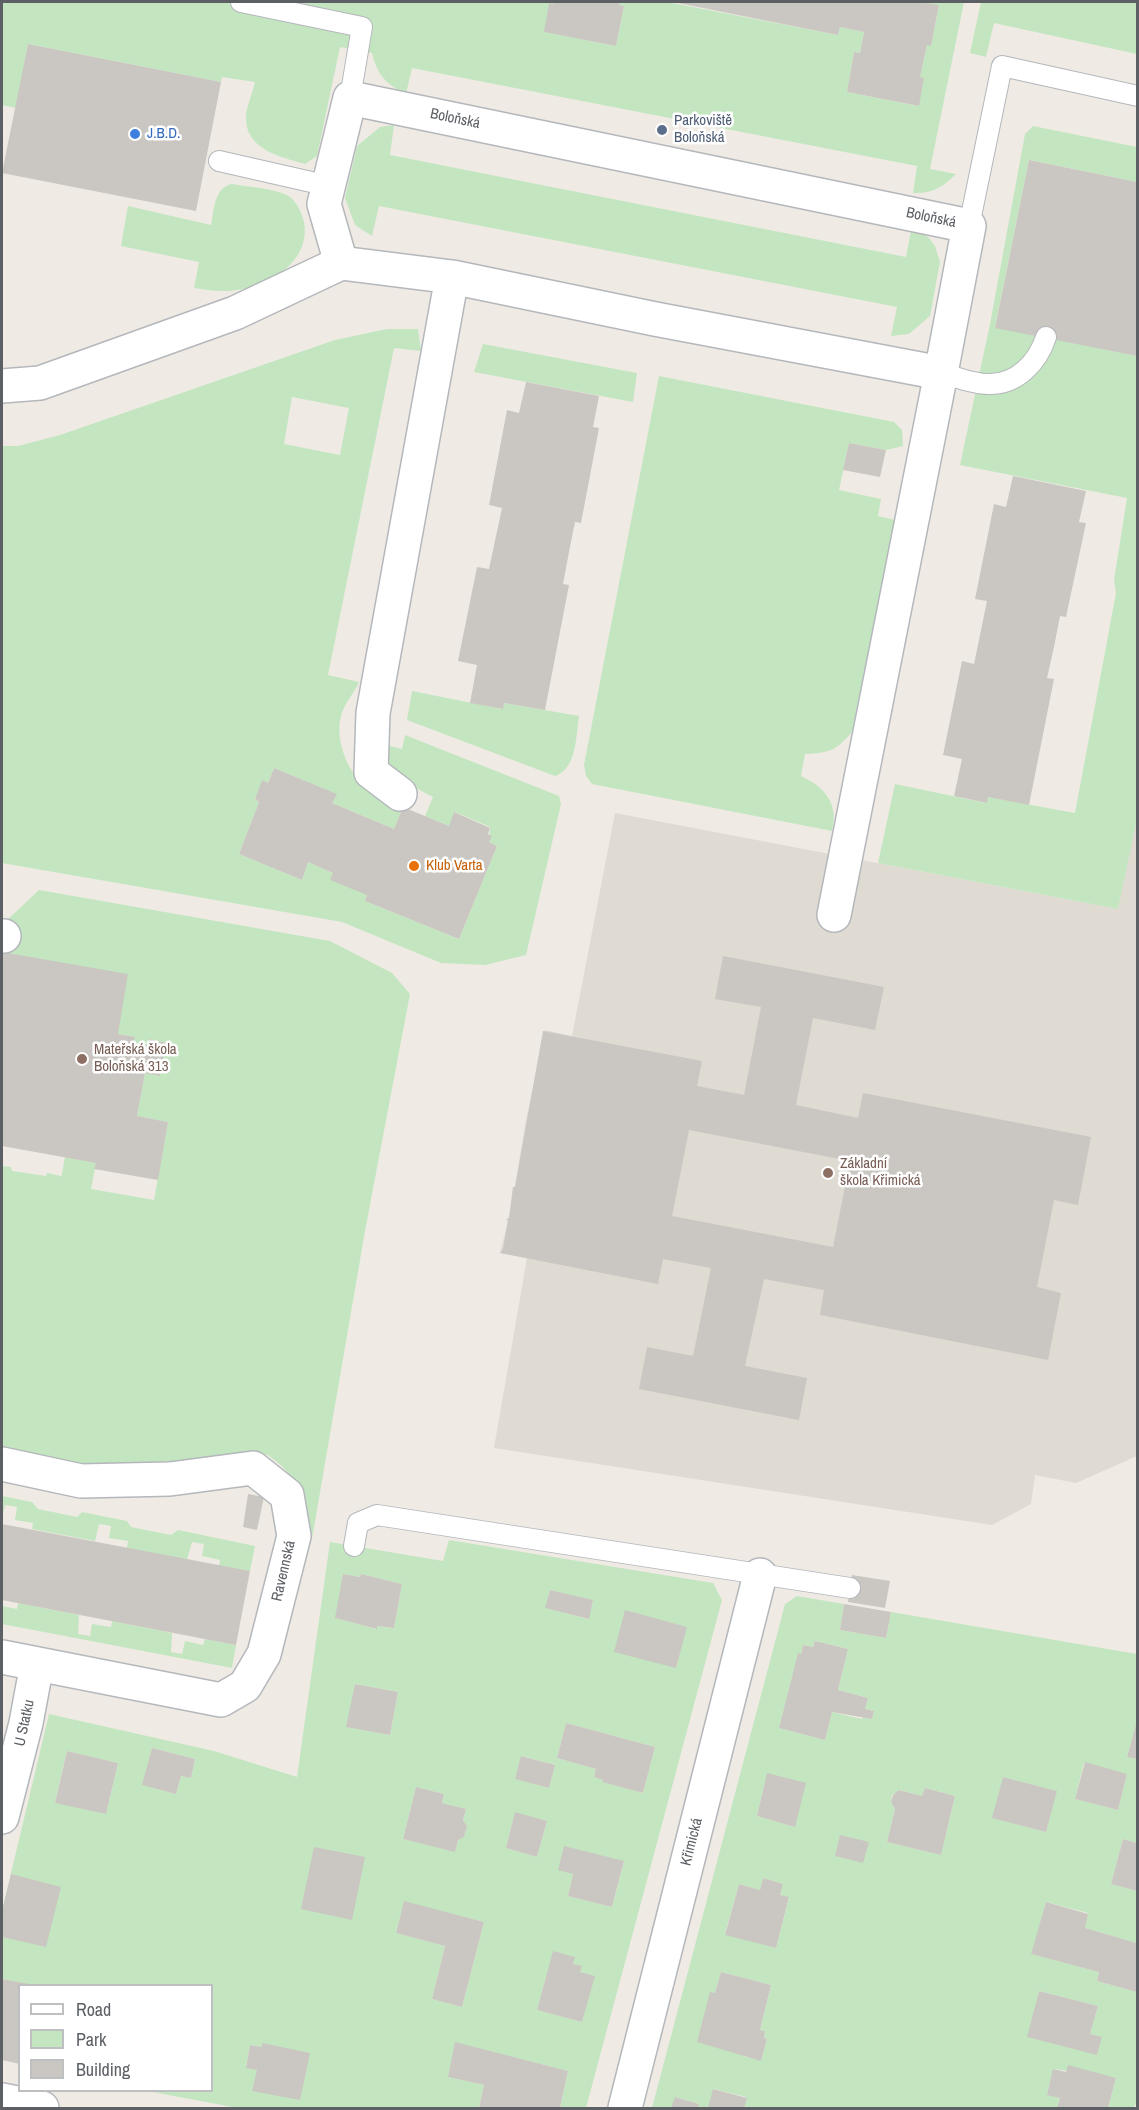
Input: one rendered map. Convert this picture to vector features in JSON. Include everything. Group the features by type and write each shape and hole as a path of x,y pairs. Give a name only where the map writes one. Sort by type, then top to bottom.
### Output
{"street":[{"path":"341,263 324,204 350,98"},
{"name":"Boloňská","path":"350,98 969,226 834,915"},
{"path":"2,386 39,383 224,317 341,263 452,277 655,320 941,373"},
{"path":"400,794 371,772 373,712 452,277"},
{"name":"Ravennská","path":"2,1464 81,1481 170,1479 253,1468 287,1495 294,1536 264,1654 245,1686 221,1700 2,1657"},
{"name":"Křimická","path":"625,2109 760,1575"},
{"name":"U Statku","path":"2,1817 26,1722 37,1664"},
{"path":"2,2100 42,2109"}],"lane":[{"path":"241,2 362,27 350,98"},
{"path":"969,226 1002,66 1137,96"},
{"path":"219,161 329,186"},
{"path":"941,373 989,384 1015,378 1030,367 1046,337"},
{"path":"354,1546 358,1523 377,1515 850,1588"}],"shaded area":[{"name":"Základní škola Křimická","path":"615,813 1118,909 1137,814 1137,1456 1076,1483 1035,1475 1031,1504 992,1525 494,1448 527,1258 500,1253 508,1221 506,1220 509,1217 514,1190 512,1189 515,1186 545,1030 572,1036"}],"green space":[{"path":"2,2 554,2 554,4 549,4 545,32 616,46 624,6 619,5 620,2 667,2 838,35 840,27 864,32 860,53 854,52 847,92 918,106 924,78 920,77 927,45 931,45 939,6 918,2 964,2 930,169 956,174 937,189 913,193 917,166 412,68 406,94 383,78 372,53 340,47 317,156 305,164 276,155 258,145 252,138 246,118 255,82 222,77 221,82 28,44 16,108 2,105"},
{"path":"981,2 1138,3 1137,54 994,23 986,57 970,53"},
{"path":"394,125 390,155 906,257 912,226 929,238 935,246 940,262 930,316 909,334 891,336 897,307 379,206 372,236 355,225 345,198 357,146 380,127"},
{"path":"1033,126 1137,147 1137,182 1029,160 995,327 1137,356 1138,814 1118,909 878,863 895,784 986,803 988,797 1075,813 1116,593 1114,580 1127,498 960,465 990,324 1025,134"},
{"path":"232,184 267,189 287,195 296,203 302,215 304,238 300,251 280,273 266,281 236,290 219,291 194,288 199,262 121,246 128,206 211,225 218,195 226,186"},
{"path":"387,329 418,329 421,351 394,348 328,675 359,682 340,719 342,749 350,768 366,788 403,807 394,829 332,803 336,794 274,768 268,783 262,781 255,799 259,802 239,854 302,880 308,862 333,873 367,895 365,901 459,939 497,846 489,842 490,827 455,812 449,826 425,816 433,797 389,774 386,745 402,749 405,735 559,796 561,804 526,955 485,965 441,963 342,922 2,863 2,446 18,446 60,435 335,340","holes":["292,397 349,408 340,455 284,444"]},
{"path":"483,344 637,373 633,402 474,372"},
{"path":"659,376 894,422 902,430 903,446 886,450 849,443 839,490 881,499 878,516 895,520 852,732 832,750 805,754 801,776 817,785 832,805 834,821 832,831 592,784 586,776 584,765"},
{"path":"412,691 502,709 504,703 579,716 576,741 568,766 555,776 407,720"},
{"path":"39,890 330,941 392,973 410,994 365,1231 312,1539 304,1537 297,1484 282,1466 268,1455 234,1454 169,1464 80,1468 2,1452 2,1166 11,1167 12,1171 61,1176 61,1179 65,1157 96,1163 91,1189 154,1200 168,1122 137,1116 145,1073 165,1043 149,1039 148,1046 134,1043 135,1037 118,1034 2,952 6,921"},
{"path":"2,1496 32,1502 38,1509 77,1517 82,1512 127,1521 131,1527 171,1535 178,1530 255,1546 250,1571 219,1566 220,1560 202,1556 204,1544 192,1542 187,1560 127,1548 128,1541 109,1538 111,1526 99,1524 95,1541 32,1529 33,1523 15,1520 17,1507 5,1505 2,1519"},
{"path":"449,1540 713,1583 722,1600 586,2108 560,2108 568,2071 456,2043 448,2077 484,2085 479,2108 238,2108 152,2092 213,2092 213,1984 25,1984 2,1979 2,1911 49,1714 214,1751 297,1777 330,1542 443,1561","holes":["343,1574 360,1577 361,1574 402,1584 394,1628 377,1626 376,1629 336,1618","550,1590 593,1601 588,1619 546,1608","625,1611 686,1627 676,1667","355,1684 398,1692 390,1735 347,1727","566,1723 655,1747 643,1793 603,1782 594,1777 596,1769 557,1758","152,1748 195,1759 191,1778 181,1776 176,1794 143,1785","67,1751 118,1763 106,1814 55,1802","522,1756 555,1765 549,1788 516,1779","416,1787 444,1794 442,1803 466,1809 463,1820 467,1826 464,1836 458,1840 455,1851 403,1839","515,1813 547,1821 537,1857 506,1848","624,1862 612,1907 568,1896 573,1874","404,1902 484,1922 462,2007 432,1999 445,1946 396,1933","553,1952 574,1957 573,1964 581,1966 580,1972 594,1976 582,2022 537,2010","262,2044 300,2099 257,2070 246,2067 250,2045 262,2047"]},
{"path":"797,1596 844,1604 840,1630 886,1638 891,1612 1137,1654 1137,1725 1127,1756 1137,1759 1137,1843 1123,1839 1111,1884 1137,1891 1137,1943 1085,1928 1088,1913 1046,1902 1032,1954 1099,1972 1097,1981 1137,1992 1138,2097 1134,2108 1108,2108 1116,2078 1054,2069 1047,2094 1060,2098 1057,2108 744,2108 746,2097 714,2089 710,2108 698,2108 699,2104 676,2097 671,2108 652,2108 785,1604","holes":["815,1641 848,1649 838,1690 868,1698 865,1709 874,1711 872,1719 832,1712 825,1740 779,1728 798,1654 801,1654 803,1645 813,1647","1084,1763 1127,1774 1118,1810 1075,1799","767,1774 795,1827 757,1816","1003,1777 1056,1791 1046,1832 993,1818","925,1788 955,1796 941,1855 887,1842 895,1809 891,1802 892,1795 900,1790 922,1796","763,1878 783,1884 780,1895 789,1898 776,1948 725,1934 739,1884 760,1890","721,1972 771,1985 760,2030 765,2031 764,2038 767,2039 761,2060 743,2056 715,1993","1039,1991 1098,2006 1090,2034 1101,2037 1097,2054 1028,2037"]},
{"path":"18,1603 79,1615 78,1634 90,1636 92,1624 111,1627 112,1621 172,1633 171,1652 182,1654 185,1641 203,1645 205,1639 236,1645 232,1668 2,1624 2,1606 17,1609"}],"building":[{"path":"554,2 620,2 619,5 624,6 616,46 544,32 549,3 554,4"},
{"path":"673,2 918,2 939,5 931,46 927,45 920,77 924,78 919,106 847,92 854,52 860,53 864,32 840,27 838,35"},
{"path":"28,44 221,82 196,211 2,173"},
{"path":"1029,160 1137,182 1137,356 995,328"},
{"path":"526,382 599,396 593,427 599,428 581,523 575,522 569,552 563,584 569,585 545,710 504,703 503,709 470,703 477,665 458,661 477,567 489,569 502,508 489,505 507,410 519,413"},
{"path":"849,443 886,450 880,477 843,470"},
{"path":"1013,476 1086,491 1079,522 1086,523 1066,617 1060,616 1047,678 1054,679 1029,805 988,797 987,803 954,796 962,759 943,755 962,661 974,664 987,601 975,599 994,504 1006,507"},
{"path":"274,768 337,794 332,803 394,829 403,807 449,826 454,812 490,828 488,834 492,836 489,842 497,846 459,939 365,901 367,895 330,880 333,873 308,862 302,880 239,854 259,802 255,799 262,780 268,783"},
{"name":"Mateřská škola Boloňská 313","path":"2,952 128,974 118,1034 135,1037 134,1043 148,1046 149,1039 166,1043 160,1076 145,1073 137,1116 168,1122 158,1180 94,1169 96,1163 2,1146"},
{"path":"723,956 884,987 875,1030 813,1018 796,1105 858,1118 863,1093 1091,1137 1078,1205 1054,1200 1037,1287 1061,1293 1048,1360 820,1315 824,1290 764,1279 745,1366 807,1378 799,1420 639,1389 647,1347 693,1356 711,1268 663,1259 658,1284 500,1253 503,1249 508,1220 506,1220 509,1218 543,1031 702,1061 697,1086 744,1095 761,1007 715,999","holes":["689,1130 850,1161 833,1247 672,1216"]},
{"path":"248,1494 264,1497 257,1530 243,1527"},
{"path":"2,1524 250,1571 236,1645 2,1600"},
{"path":"343,1574 360,1577 361,1574 402,1584 394,1628 377,1626 377,1629 335,1618"},
{"path":"852,1575 890,1581 885,1608 848,1602"},
{"path":"550,1590 593,1600 589,1619 545,1608"},
{"path":"844,1604 891,1612 886,1638 840,1630"},
{"path":"625,1610 687,1627 676,1668 614,1652"},
{"path":"815,1641 848,1649 838,1690 868,1698 865,1709 874,1711 872,1719 832,1712 825,1740 779,1728 798,1653 801,1654 803,1645 813,1647"},
{"path":"355,1684 398,1692 390,1735 346,1727"},
{"path":"1137,1721 1137,1759 1127,1757"},
{"path":"566,1723 655,1747 643,1793 602,1782 603,1780 594,1777 596,1769 557,1758"},
{"path":"152,1748 195,1759 191,1778 181,1776 176,1794 142,1785"},
{"path":"67,1751 118,1763 106,1814 55,1803"},
{"path":"521,1756 555,1765 549,1788 515,1779"},
{"path":"1085,1762 1127,1774 1118,1810 1075,1799"},
{"path":"767,1773 806,1783 795,1827 757,1816"},
{"path":"1003,1777 1057,1791 1046,1832 992,1818"},
{"path":"416,1787 444,1794 442,1803 466,1809 463,1820 467,1826 464,1837 458,1840 455,1852 403,1839"},
{"path":"925,1788 955,1796 941,1855 887,1842 895,1809 891,1802 893,1795 899,1790 922,1796"},
{"path":"515,1812 547,1821 537,1857 506,1848"},
{"path":"840,1835 869,1842 863,1863 835,1856"},
{"path":"1123,1839 1137,1843 1137,1891 1111,1884"},
{"path":"564,1846 624,1861 612,1907 568,1896 573,1874 558,1870"},
{"path":"314,1847 365,1857 352,1920 301,1909"},
{"path":"11,1874 61,1887 46,1947 2,1937 2,1911"},
{"path":"763,1878 783,1884 780,1895 789,1897 776,1948 725,1935 739,1884 760,1890"},
{"path":"404,1901 484,1922 462,2007 432,1999 445,1946 396,1933"},
{"path":"1046,1902 1088,1914 1085,1928 1137,1943 1137,1992 1097,1981 1099,1972 1031,1954"},
{"path":"553,1951 575,1957 573,1964 582,1966 580,1972 595,1976 582,2022 537,2010"},
{"path":"721,1972 771,1985 760,2030 765,2031 764,2038 767,2039 761,2061 697,2042 710,1992 715,1993"},
{"path":"2,1979 29,1984 18,1984 18,2064 2,2060"},
{"path":"1039,1991 1098,2006 1090,2034 1102,2037 1097,2055 1027,2037"},
{"path":"455,2042 568,2071 560,2108 479,2108 484,2085 448,2077"},
{"path":"262,2043 310,2053 300,2100 252,2091 257,2070 246,2068 250,2045 262,2047"},
{"path":"1068,2065 1116,2078 1108,2108 1057,2108 1060,2098 1047,2095 1053,2069 1066,2072"},
{"path":"713,2089 747,2098 744,2108 708,2108"},
{"path":"675,2097 699,2104 698,2108 671,2108"}],"place":[{"name":"Parkoviště Boloňská","path":"662,130"},
{"name":"J.B.D.","path":"135,134"},
{"name":"Klub Varta","path":"414,866"},
{"name":"Mateřská škola Boloňská 313","path":"82,1059"},
{"name":"Základní škola Křimická","path":"828,1173"}]}
